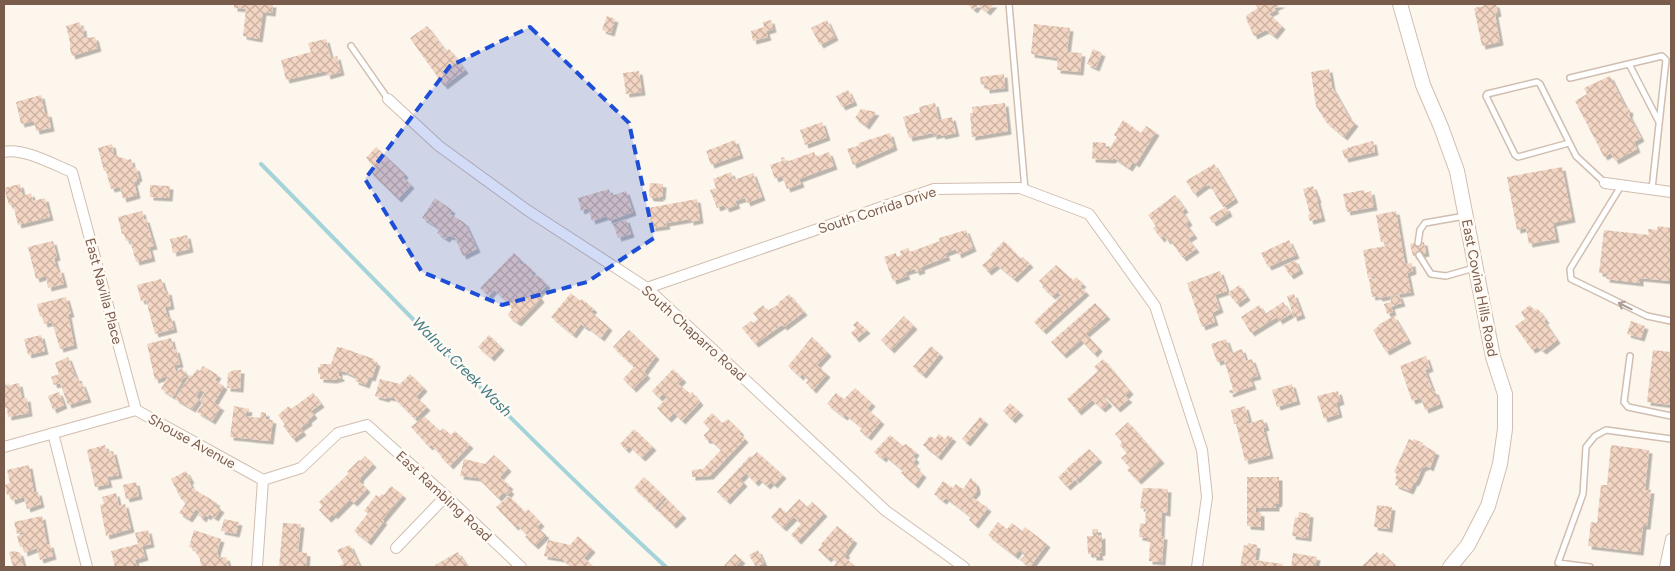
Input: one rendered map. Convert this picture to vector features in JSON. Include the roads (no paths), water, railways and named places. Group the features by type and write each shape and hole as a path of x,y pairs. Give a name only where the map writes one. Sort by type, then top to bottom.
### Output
{"street":[{"name":"East Covina Hills Road","path":"1400,4 1423,84 1457,171 1493,357 1505,394 1505,429 1500,464 1488,506 1468,545 1450,567"},
{"name":"South Chaparro Road","path":"388,98 447,152 527,210 647,288 886,511 964,567"},
{"name":"East Navilla Place","path":"4,152 10,150 43,160 72,172 136,410"},
{"path":"1605,183 1671,192"},
{"name":"South Corrida Drive","path":"647,288 934,189 1020,188 1089,214 1155,306 1202,450 1207,497 1198,567"},
{"name":"Shouse Avenue","path":"4,447 136,410 263,480"},
{"name":"East Rambling Road","path":"263,480 301,468 338,433 367,425 446,496 520,567"},
{"path":"52,434 87,567"},
{"path":"257,567 263,480"},
{"path":"396,548 446,496"},
{"path":"1665,567 1669,556 1671,540"}],"lane":[{"path":"1009,4 1026,190"},
{"path":"351,46 388,98"},
{"path":"1570,78 1662,56 1666,60 1652,189"},
{"path":"1629,64 1659,123"},
{"path":"1569,143 1518,157 1515,155 1486,96 1487,94 1537,82 1540,84 1576,156 1605,183"},
{"path":"1621,185 1570,269 1571,280 1647,316 1671,321"},
{"path":"1418,243 1420,230 1425,223 1465,216"},
{"path":"1419,255 1431,274 1446,276 1476,268"},
{"path":"1630,356 1624,402 1628,407 1671,416"},
{"path":"1590,567 1558,563 1582,494 1586,447 1595,436 1606,430 1671,439"}],"waterway":[{"name":"Walnut Creek Wash","path":"261,164 562,469 666,567"}]}
